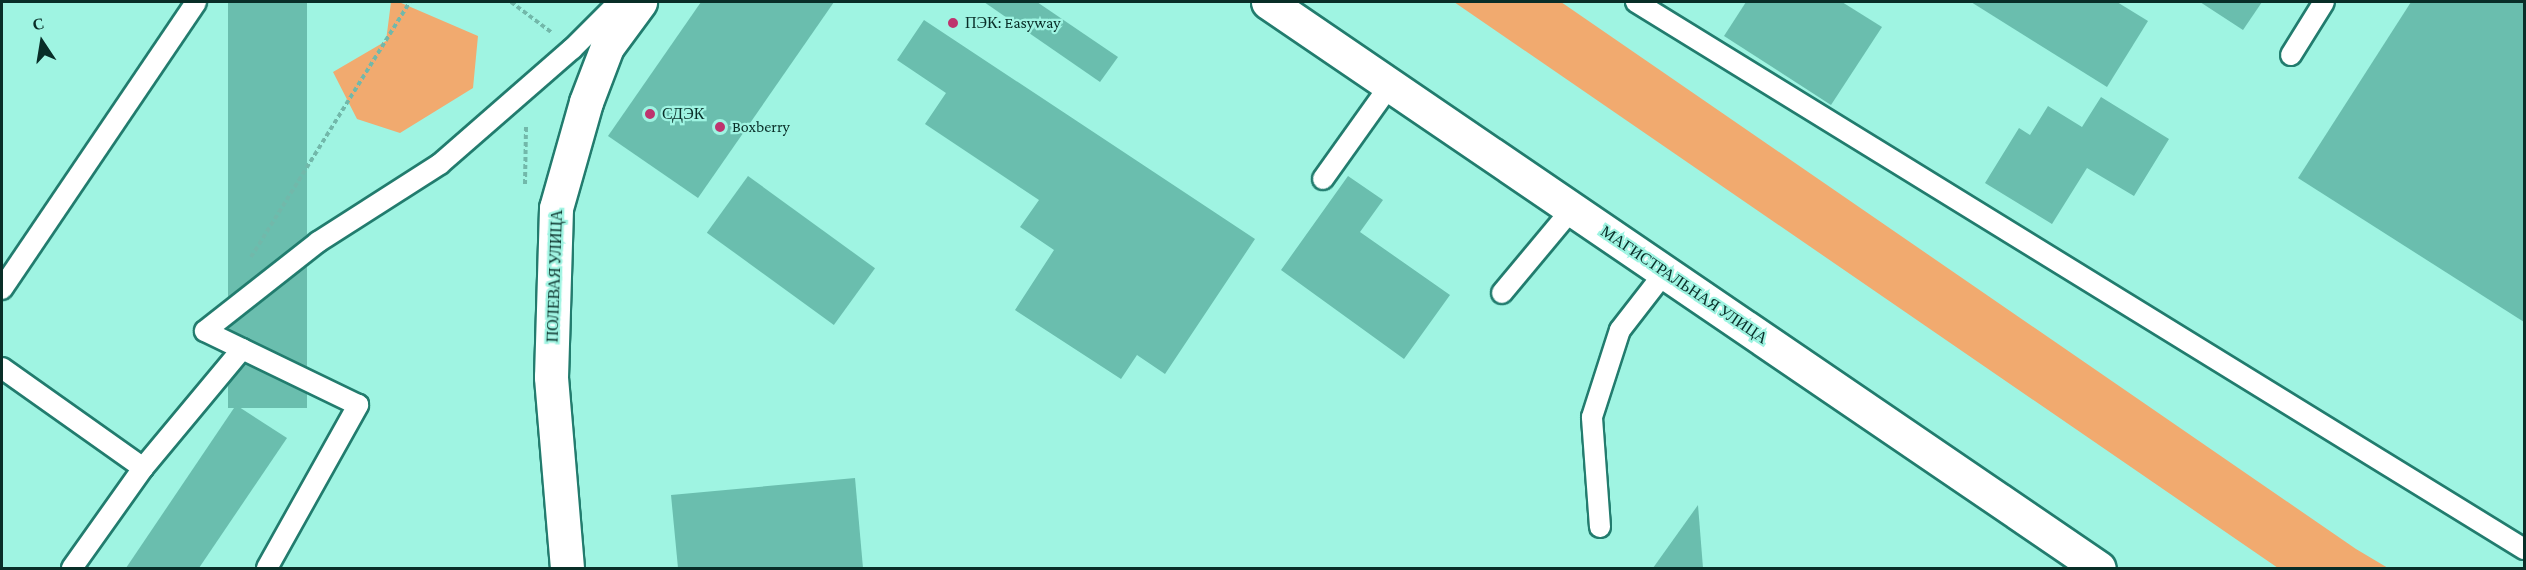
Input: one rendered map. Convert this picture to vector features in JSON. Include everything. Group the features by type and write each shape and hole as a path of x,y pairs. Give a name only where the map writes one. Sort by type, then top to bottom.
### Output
{"main road":[{"name":"ПОЛЕВАЯ УЛИЦА","path":"567,568 551,377 556,208 586,102 607,47 640,2"},
{"name":"МАГИСТРАЛЬНАЯ УЛИЦА","path":"1268,2 2099,568"}],"lane":[{"path":"2,288 196,2"},
{"path":"267,568 357,405 205,331 318,242 440,164 572,49 620,2"},
{"path":"1636,2 2524,549"},
{"path":"2291,55 2324,2"},
{"path":"1323,178 1390,85"},
{"path":"1503,292 1572,208"},
{"path":"1600,527 1592,417 1620,330 1665,272"},
{"path":"72,568 143,468 242,349"},
{"path":"2,368 143,468"}],"path":[{"path":"248,261 410,2"},
{"path":"511,2 572,49"}],"shaded area":[{"path":"391,2 399,2 478,36 473,88 400,133 357,119 333,72 386,41"},
{"path":"1454,2 1561,2 2356,549 2388,568 2278,568"}],"building":[{"path":"228,2 307,2 307,408 228,408"},
{"path":"701,2 834,2 698,198 608,136"},
{"path":"984,2 1037,2 1118,57 1100,82"},
{"path":"1746,2 1842,2 1882,27 1831,105 1724,36"},
{"path":"1971,2 2117,2 2148,21 2107,87"},
{"path":"2200,2 2262,2 2243,30"},
{"path":"2411,2 2524,2 2524,322 2298,178"},
{"path":"924,20 1255,239 1165,374 1137,355 1121,379 1015,310 1054,250 1020,227 1039,200 925,124 946,93 897,60"},
{"path":"2101,97 2169,139 2134,196 2087,168 2052,224 1985,183 2019,128 2030,135 2048,106 2082,127"},
{"path":"748,176 875,268 834,325 707,233"},
{"path":"1348,176 1383,200 1360,232 1450,295 1404,359 1281,270"},
{"path":"236,405 287,438 199,568 126,568"},
{"path":"855,478 863,568 678,568 671,495"},
{"path":"1698,505 1703,568 1653,568"}],"place":[{"name":"ПЭК: Easyway","path":"953,23"},
{"name":"СДЭК","path":"650,114"},
{"name":"Boxberry","path":"720,127"}]}
